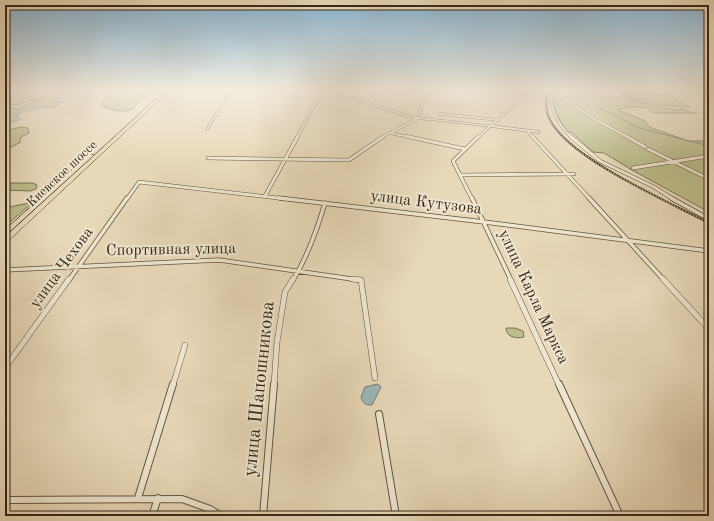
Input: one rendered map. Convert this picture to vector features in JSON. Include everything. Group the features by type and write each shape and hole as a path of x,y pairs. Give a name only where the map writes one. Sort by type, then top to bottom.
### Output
{"highway":[{"name":"Киевское шоссе","path":"5,233 136,114"},
{"name":"Киевское шоссе","path":"5,241 142,114"}],"street":[{"path":"207,129 216,114"},
{"path":"266,196 310,114"},
{"path":"402,114 417,119 539,132"},
{"path":"208,158 349,160 417,119 419,114"},
{"path":"443,114 499,120"},
{"name":"улица Карла Маркса","path":"505,114 465,148 453,161 484,222 620,516"},
{"path":"554,114 562,128 572,139 604,163 654,187 668,197 709,219"},
{"path":"587,114 646,148 709,179"},
{"path":"527,131 709,328"},
{"path":"390,134 465,148"},
{"path":"633,168 709,156"},
{"path":"460,175 574,174"},
{"name":"улица Кутузова","path":"139,182 484,222 709,251"},
{"name":"улица Чехова","path":"5,368 139,182"},
{"name":"улица Шапошникова","path":"263,516 277,342 285,292 299,270 317,231 325,203"},
{"name":"Спортивная улица","path":"5,270 219,260 299,270 361,280 371,341 375,378"},
{"path":"138,498 185,346"},
{"path":"379,414 396,516"},
{"path":"5,500 138,498 182,499 210,508 221,516"},
{"path":"152,516 158,498"}],"green space":[{"path":"5,114 18,114 15,116 21,118 19,120 5,125"},
{"path":"557,114 629,114 645,121 649,127 688,141 709,141 709,212 604,153 593,152 571,132 568,132"},
{"path":"21,127 28,128 29,133 21,137 19,141 21,142 5,150 5,131"},
{"path":"5,183 33,183 37,185 36,189 30,191 5,190"},
{"path":"33,202 30,205 5,226 5,208"},
{"path":"506,328 515,328 523,331 524,337 512,337 506,331"}],"water":[{"path":"378,384 381,387 372,405 365,404 361,397 365,387"}],"waterway":[{"path":"5,123 21,119 14,114"},
{"path":"612,114 639,128 709,146"}],"railway":[{"path":"548,114 561,135 578,150 622,178 709,223"}]}
